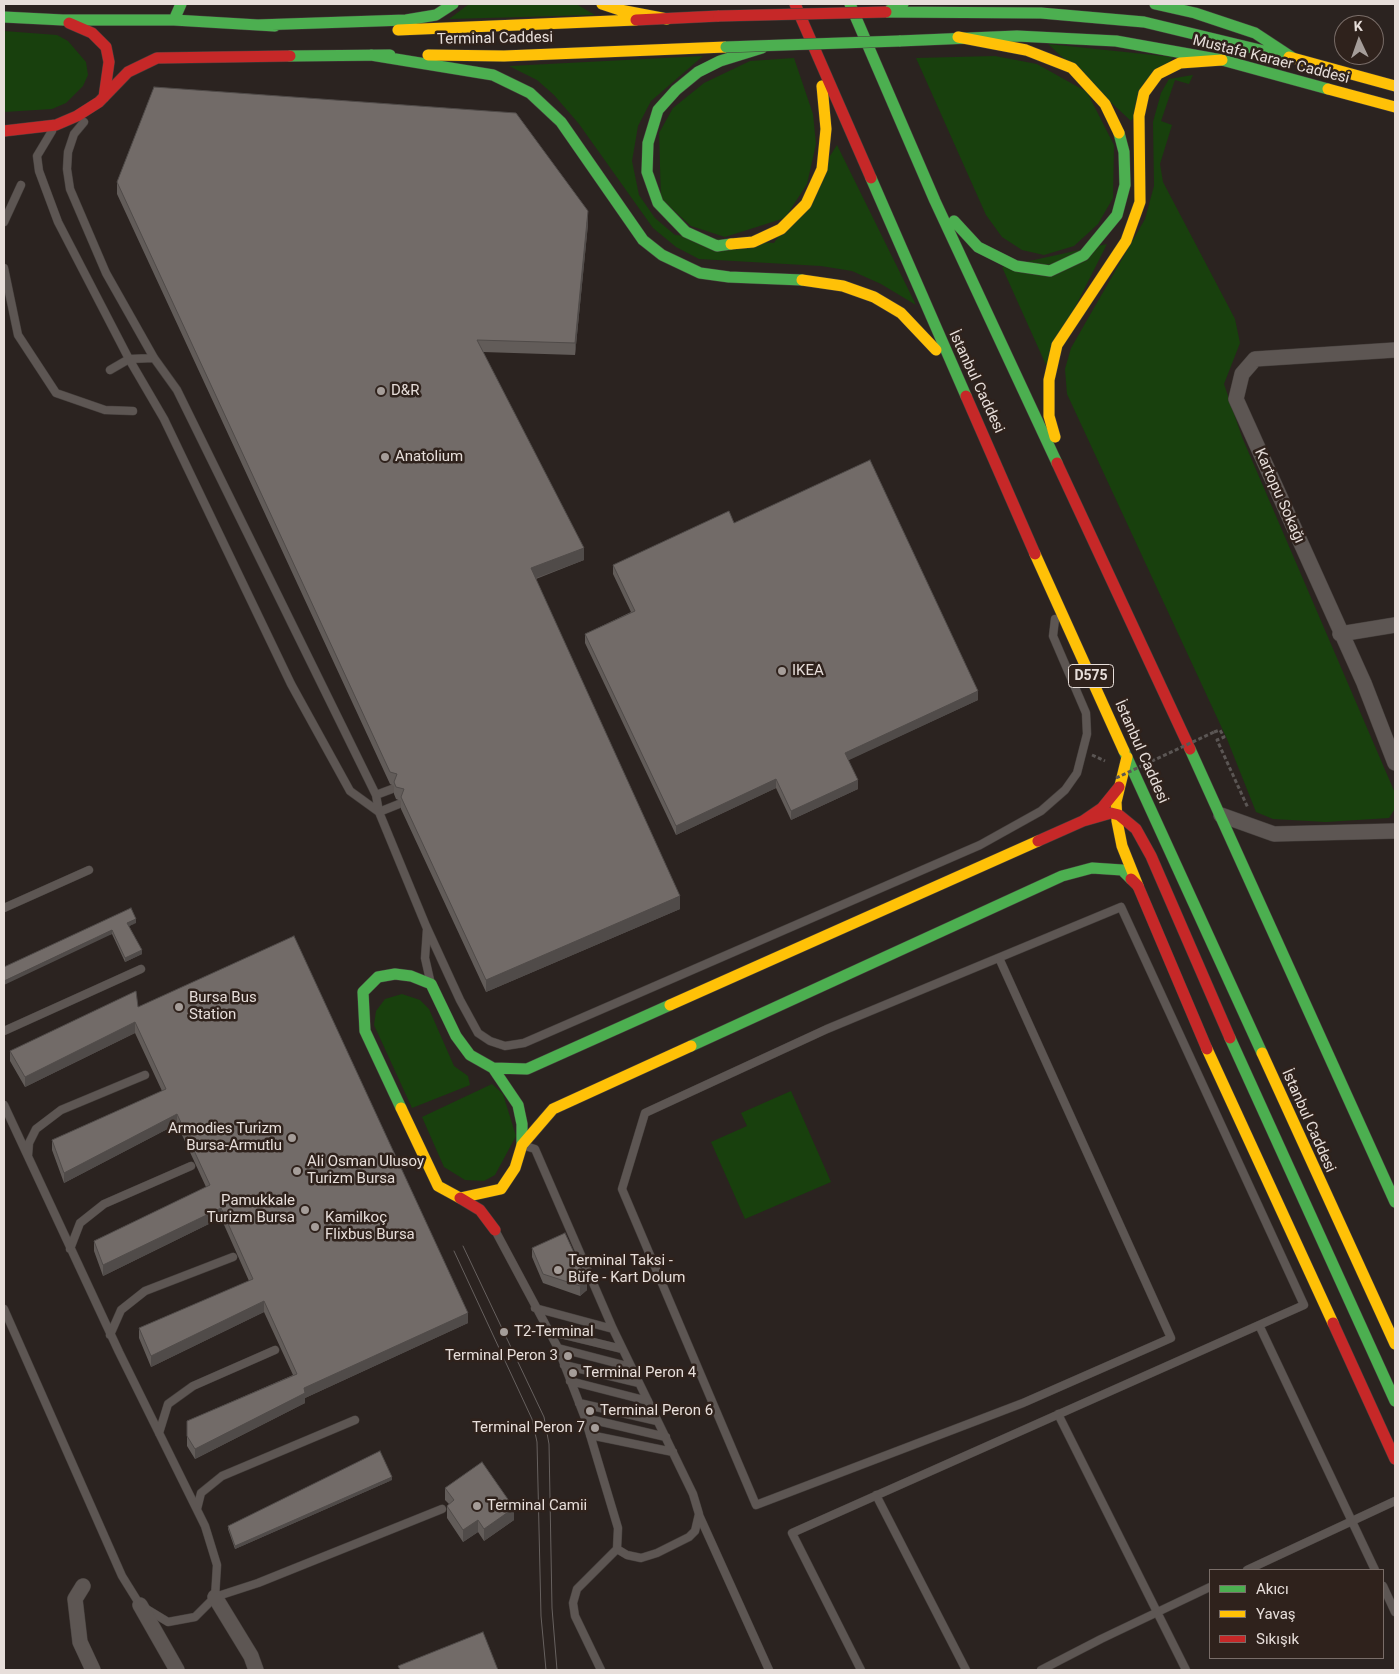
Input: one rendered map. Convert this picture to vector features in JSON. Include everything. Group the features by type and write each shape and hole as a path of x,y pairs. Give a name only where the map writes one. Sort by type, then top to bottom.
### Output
{"main road":[{"path":"174,20 181,4"},
{"path":"257,25 406,20 436,15 453,4"},
{"path":"602,4 620,10 667,19"},
{"name":"İstanbul Caddesi","path":"795,4 1058,603 1395,1344"},
{"path":"850,4 935,201 1221,815 1395,1202"},
{"path":"886,12 903,4"},
{"path":"1155,4 1195,13 1255,33 1293,58"},
{"name":"Terminal Caddesi","path":"4,16 63,20 174,20 340,30 431,30 719,16 886,12"},
{"name":"Mustafa Karaer Caddesi","path":"886,12 1041,13 1144,22 1293,58 1395,86"},
{"name":"Terminal Caddesi","path":"63,20 92,33 106,47 109,62 101,99"},
{"name":"Mustafa Karaer Caddesi","path":"899,41 1017,36 1116,41 1222,60 1395,107"},
{"path":"935,201 978,247 1016,266 1050,271 1084,255 1117,215 1125,185 1124,152 1117,126 1106,104 1072,68 1026,50 958,38"},
{"name":"Terminal Caddesi","path":"4,131 56,125 101,99 128,72 156,58 371,55 504,56 899,41"},
{"path":"771,45 720,61 698,72 676,90 658,110 648,143 648,172 658,203 686,232 717,246 753,242 782,229 806,204 822,169 826,129 820,62"},
{"path":"371,55 493,75 530,93 561,122 643,240 662,255 700,273 729,277 806,280 843,286 874,297 900,313 921,332 955,372"},
{"path":"1068,489 1049,416 1048,380 1057,345 1126,241 1140,202 1139,116 1144,92 1158,74 1180,63 1222,60"},
{"path":"1083,821 1102,808 1117,783 1128,757"},
{"path":"1117,783 1117,815 1122,846 1138,886 1190,1011 1395,1459"},
{"path":"493,1068 527,1069 1083,821 1111,813 1117,815 1136,829 1152,856 1174,913 1264,1116 1395,1401"},
{"path":"522,1146 553,1109 1062,876 1092,868 1122,870 1138,886"},
{"path":"395,974 411,976 431,984 456,1036 470,1055 493,1068 510,1089 518,1105 522,1124 522,1146 516,1168 502,1189 495,1206 495,1230 480,1210 438,1186 365,1031 363,992 378,977 395,974"},
{"path":"460,1198 502,1189"}],"street":[{"name":"Kartopu Sokağı","path":"1395,350 1255,359 1242,374 1236,399 1340,634 1364,682 1395,763"},
{"path":"1340,634 1395,625"},
{"path":"1221,815 1274,834 1395,831"},
{"path":"83,1586 75,1599 80,1642 93,1670"},
{"path":"215,1597 251,1656 256,1670"},
{"path":"140,1604 176,1670"}],"lane":[{"path":"101,99 74,134 68,152 67,169 70,189 106,273 154,358 177,390 376,795 379,812 426,926 478,1033 490,1041 505,1046 524,1043 980,845 1041,811 1064,792 1077,773 1084,752 1087,734 1086,713 1053,636 1058,603"},
{"path":"56,125 37,156 39,171 58,222 129,359 164,419 291,684 350,791 379,812"},
{"path":"4,222 21,185"},
{"path":"4,268 18,334 56,393 105,410 133,411"},
{"path":"110,370 129,359 154,358"},
{"path":"376,795 392,789"},
{"path":"379,812 399,804"},
{"path":"4,908 89,870"},
{"path":"861,1670 792,1533 1304,1305 1121,907 827,1029 645,1112 622,1189 756,1505 1024,1403 1171,1338 999,958"},
{"path":"426,926 425,958 431,984"},
{"path":"4,1032 141,969"},
{"path":"28,1158 29,1143 36,1129 61,1110 145,1075"},
{"path":"4,1106 110,1334 205,1526 217,1565 215,1597"},
{"path":"522,1146 535,1149 613,1329 693,1494 699,1514 769,1670"},
{"path":"70,1249 80,1223 104,1204 191,1166"},
{"path":"495,1230 558,1348 585,1418 618,1528 617,1549 577,1589 573,1603 575,1616 602,1670"},
{"path":"110,1334 121,1310 145,1291 233,1257"},
{"path":"535,1308 613,1329"},
{"path":"4,1309 122,1576 140,1604 168,1622 195,1617 215,1597 258,1583 442,1509"},
{"path":"1259,1325 1375,1569"},
{"path":"548,1331 622,1348"},
{"path":"558,1348 631,1367"},
{"path":"159,1432 168,1404 193,1386 275,1350"},
{"path":"564,1364 639,1382"},
{"path":"570,1381 648,1401"},
{"path":"579,1403 657,1421"},
{"path":"1058,1414 1186,1670"},
{"path":"585,1418 666,1437"},
{"path":"197,1509 201,1493 222,1476 355,1420"},
{"path":"590,1435 672,1452"},
{"path":"876,1495 966,1670"},
{"path":"1249,1569 1395,1501"},
{"path":"617,1549 627,1555 641,1558 657,1553 689,1537 695,1531 699,1514"},
{"path":"1041,1670 1209,1587"},
{"path":"1384,1588 1395,1612"}],"path":[{"path":"1117,783 1220,730 1224,737 1217,740 1257,829"},
{"path":"1084,752 1108,762"}],"green space":[{"path":"469,4 576,4 595,15 449,19"},
{"path":"4,31 57,35 68,41 86,62 88,75 83,86 66,103 52,109 4,112"},
{"path":"1048,44 1173,57 1131,121"},
{"path":"703,56 651,101 638,126 632,161 639,195 655,218 675,235 774,243 837,145 916,305 881,284 852,271 821,266 699,259 676,247 653,228 579,124 554,95 537,80 509,66"},
{"path":"995,56 1037,64 1087,92 1114,145 1113,198 1098,224 1074,246 1044,255 1022,250 1002,237 986,215 916,58"},
{"path":"794,58 813,114 816,144 807,184 785,218 725,237 691,226 661,199 659,133 673,108 704,83 750,61"},
{"path":"1193,75 1189,84 1175,80 1161,121 1172,125 1160,164 1163,182 1235,319 1240,343 1224,384 1242,437 1395,793 1394,810 1389,818 1326,822 1273,819 1256,812 1227,739 1067,394 1065,369 1071,348 1145,219 1154,186 1153,122 1161,93 1169,79"},
{"path":"1107,244 1046,365 1002,267"},
{"path":"402,994 420,1000 429,1009 454,1066 468,1076 470,1085 412,1108 374,1025 376,1011 385,999"},
{"path":"492,1084 503,1094 516,1136 495,1175 484,1181 465,1180 444,1167 422,1117"},
{"path":"791,1091 831,1182 745,1219 711,1142 747,1126 741,1113"}],"building":[{"name":"Anatolium","path":"154,87 516,113 588,211 575,343 477,340 584,548 531,568 680,896 486,980 401,797 404,789 396,787 394,782 397,774 390,772 117,182"},
{"name":"IKEA","path":"870,460 978,691 845,753 858,780 791,811 776,779 676,826 585,634 635,611 613,565 729,511 734,523"},
{"path":"131,908 136,919 127,923 142,950 125,958 112,930 4,981 4,967"},
{"path":"294,936 468,1313 304,1388 305,1393 195,1449 187,1436 187,1421 297,1374 264,1301 151,1356 139,1328 253,1279 221,1208 103,1265 94,1241 210,1185 177,1114 64,1173 52,1140 166,1089 135,1022 25,1077 10,1051 136,991 138,1007"},
{"name":"Terminal Taksi - Büfe - Kart Dolum","path":"565,1233 587,1281 580,1286 543,1274 532,1248"},
{"path":"380,1451 392,1477 235,1546 228,1526"},
{"name":"Terminal Camii","path":"482,1462 514,1508 484,1529 478,1520 463,1530 447,1506 454,1500 445,1488"},
{"path":"483,1632 498,1670 400,1670 398,1666"}],"tram line":[{"path":"463,1246 544,1417 549,1444 552,1608 557,1670"},
{"path":"454,1251 532,1419 537,1442 541,1616 546,1670"}],"traffic: fast":[{"path":"174,20 181,4"},
{"path":"257,25 406,20 436,15 453,4"},
{"path":"850,4 935,201 1057,463"},
{"path":"886,12 903,4"},
{"path":"1155,4 1195,13 1255,33 1293,58"},
{"path":"886,12 1041,13 1144,22 1289,57"},
{"path":"4,17 63,20 174,20 275,26"},
{"path":"899,41 1017,36 1116,41 1222,60 1328,89"},
{"path":"726,47 899,41"},
{"path":"731,244 717,246 686,232 658,203 647,172 648,143 658,110 676,90 698,72 720,61 762,48"},
{"path":"371,55 493,75 530,93 561,122 643,240 662,255 700,273 729,277 802,280"},
{"path":"290,56 390,55"},
{"path":"954,221 978,247 1016,266 1050,271 1084,255 1117,215 1125,185 1124,152 1119,133"},
{"path":"871,178 966,396"},
{"path":"1190,749 1395,1202"},
{"path":"1124,751 1262,1053"},
{"path":"691,1046 1062,876 1092,868 1122,870 1131,879"},
{"path":"401,1108 365,1031 363,992 378,977 395,974 411,976 431,984 456,1036 470,1055 493,1068 527,1069 670,1005"},
{"path":"1230,1038 1395,1401"},
{"path":"493,1068 518,1105 522,1124 522,1145"}],"traffic: slow":[{"path":"602,4 620,10 667,19"},
{"path":"398,30 636,20"},
{"path":"958,37 1026,50 1072,68 1105,104 1119,133"},
{"path":"428,55 504,56 726,47"},
{"path":"1289,57 1395,86"},
{"path":"1055,437 1049,416 1049,380 1057,345 1126,241 1140,202 1139,116 1144,93 1158,74 1180,63 1222,60"},
{"path":"731,244 753,242 781,229 806,204 822,169 826,129 822,86"},
{"path":"1328,89 1395,107"},
{"path":"802,280 843,286 874,297 901,313 936,350"},
{"path":"1035,554 1124,751"},
{"path":"1127,757 1116,802 1117,821 1122,846 1138,886"},
{"path":"670,1005 1038,841"},
{"path":"401,1108 438,1186 460,1198 501,1189 515,1168 522,1145 553,1109 691,1046"},
{"path":"1207,1049 1333,1323"},
{"path":"1262,1053 1395,1344"}],"traffic: jam":[{"path":"795,4 871,178"},
{"path":"719,16 886,12"},
{"path":"636,20 719,16"},
{"path":"69,23 92,33 106,47 109,62 104,97"},
{"path":"4,131 56,125 77,116 99,102 128,72 157,58 290,56"},
{"path":"966,396 1035,554"},
{"path":"1057,463 1190,749"},
{"path":"1083,821 1102,808 1119,787"},
{"path":"1038,841 1083,821 1111,813 1119,815 1136,829 1151,856 1230,1038"},
{"path":"1131,879 1138,886 1207,1049"},
{"path":"460,1198 480,1210 495,1230"},
{"path":"1333,1323 1395,1459"}],"place":[{"name":"D&R","path":"381,391"},
{"name":"Anatolium","path":"385,457"},
{"name":"IKEA","path":"782,671"},
{"name":"Bursa Bus Station","path":"179,1007"},
{"name":"Armodies Turizm Bursa-Armutlu","path":"292,1138"},
{"name":"Ali Osman Ulusoy Turizm Bursa","path":"297,1171"},
{"name":"Pamukkale Turizm Bursa","path":"305,1210"},
{"name":"Kamilkoç Flixbus Bursa","path":"315,1227"},
{"name":"Terminal Taksi - Büfe - Kart Dolum","path":"558,1270"},
{"name":"T2-Terminal","path":"504,1332"},
{"name":"Terminal Peron 3","path":"568,1356"},
{"name":"Terminal Peron 4","path":"573,1373"},
{"name":"Terminal Peron 6","path":"590,1411"},
{"name":"Terminal Peron 7","path":"595,1428"},
{"name":"Terminal Camii","path":"477,1506"}]}
